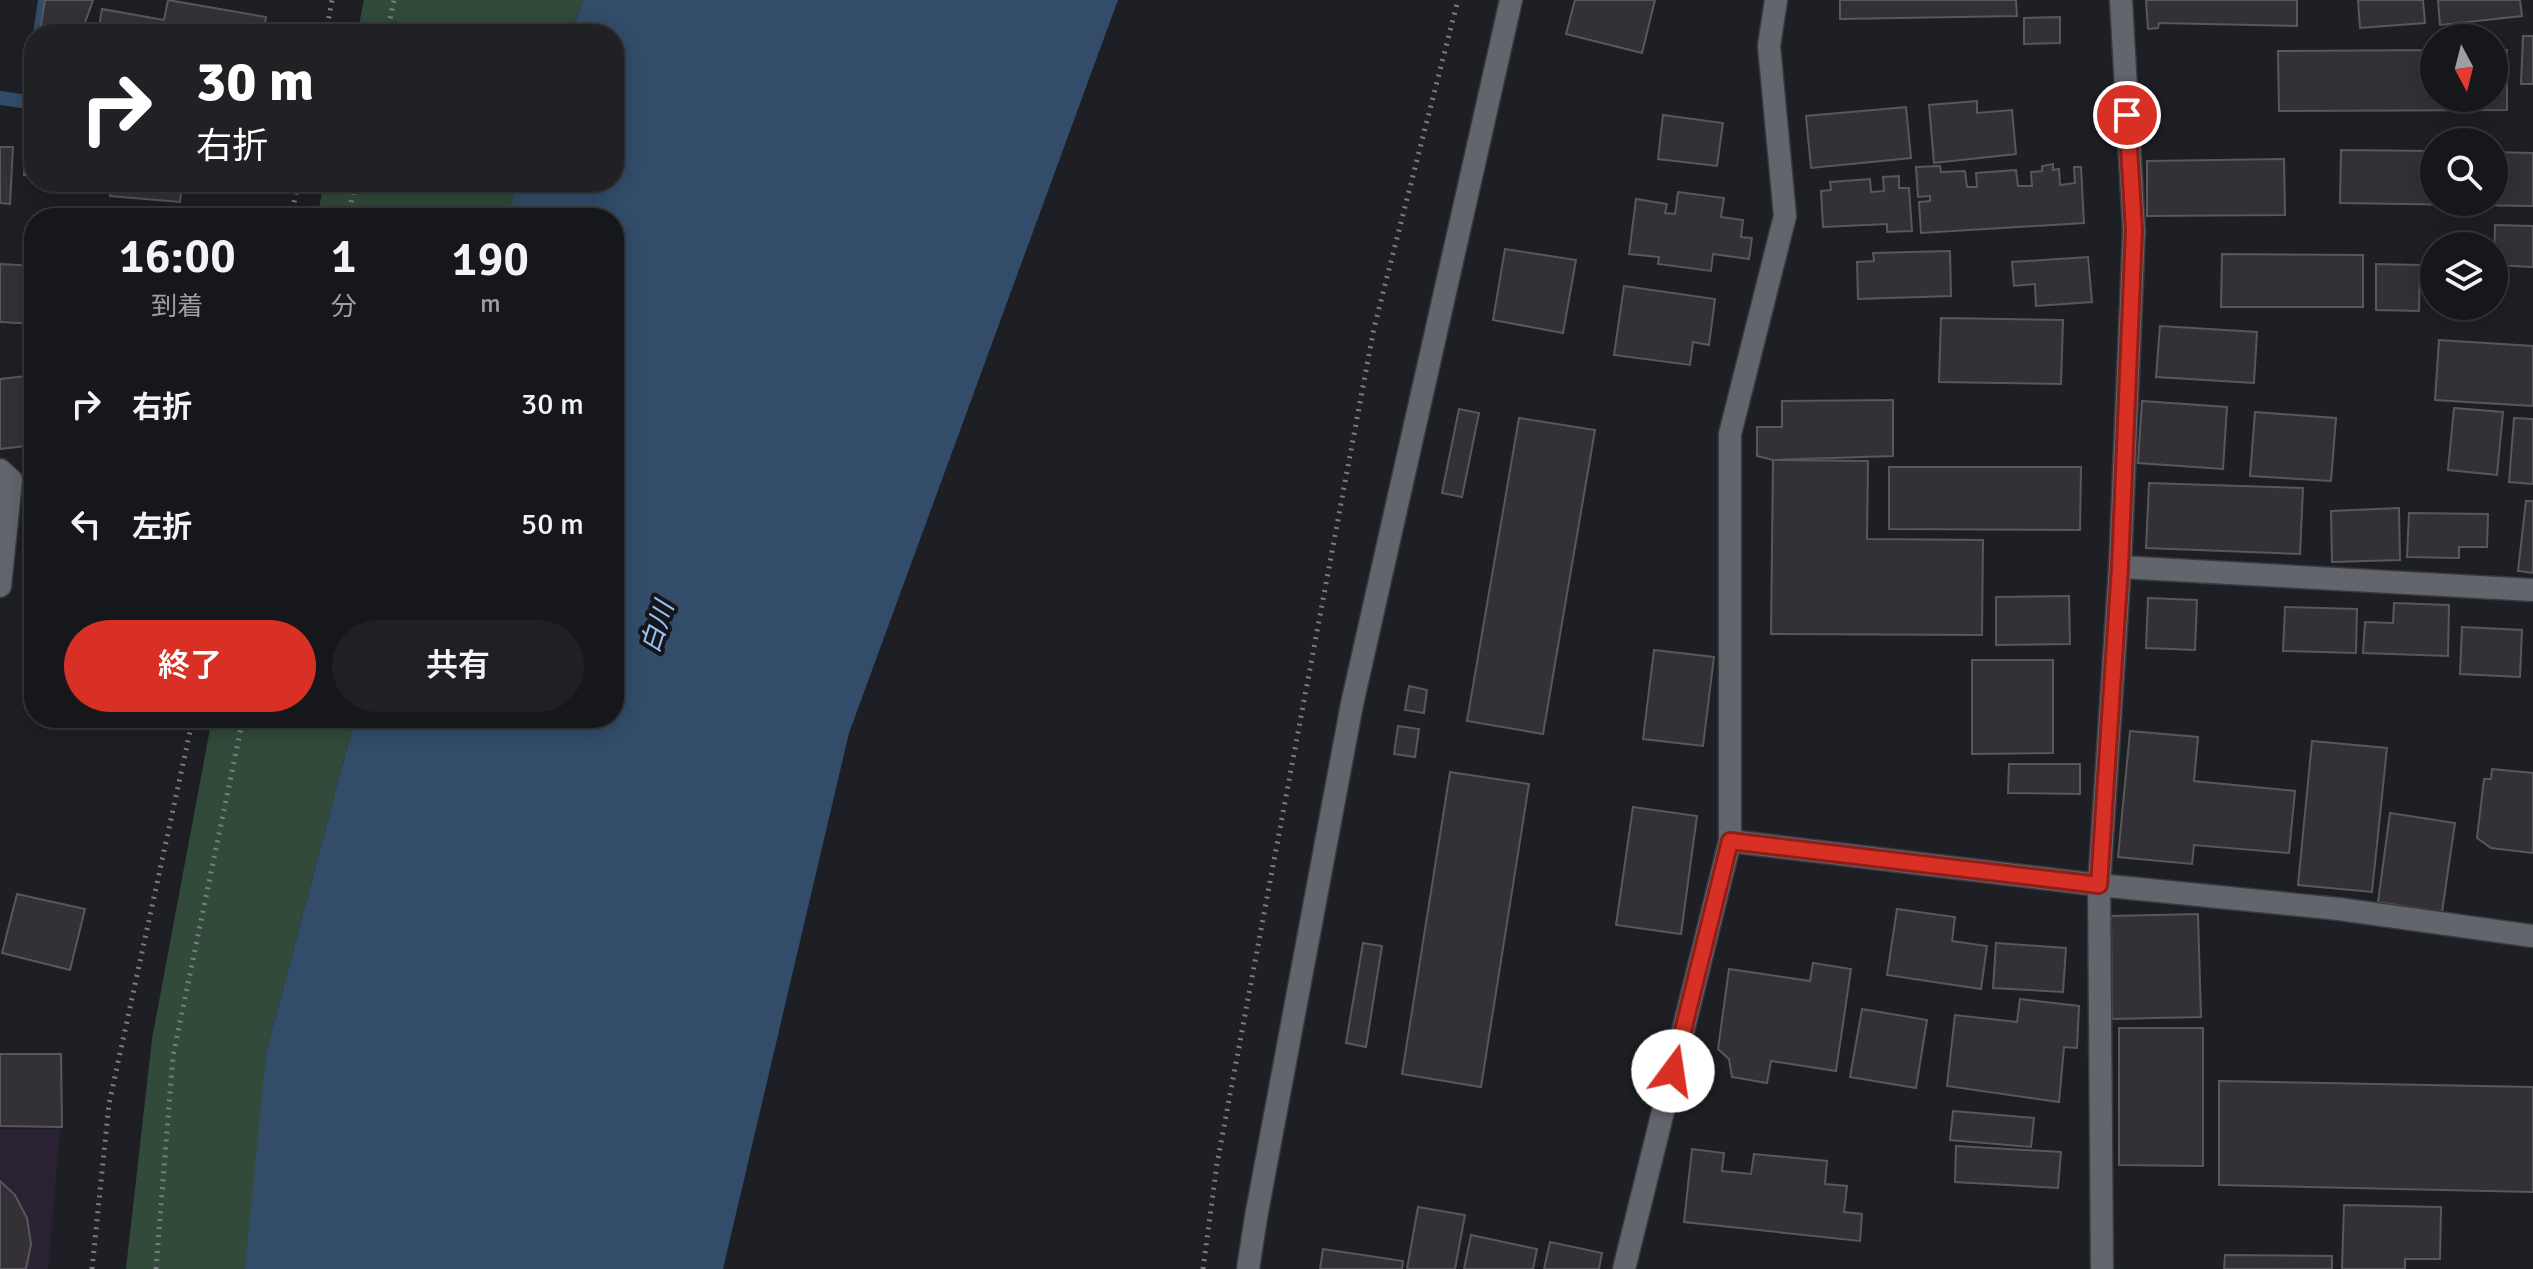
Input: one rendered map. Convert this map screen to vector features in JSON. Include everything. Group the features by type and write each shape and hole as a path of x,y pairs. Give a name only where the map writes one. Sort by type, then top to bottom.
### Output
{"street":[{"path":"1248,1269 1352,704 1511,0"},
{"path":"1624,1269 1730,841 1730,434 1785,216 1769,46 1776,0"},
{"path":"2102,1269 2099,885 2120,567 2134,230 2121,0"},
{"path":"0,470 11,480 0,586"},
{"path":"2120,567 2533,590"},
{"path":"1730,841 2099,885 2339,909 2533,936"}],"path":[{"path":"328,24 332,0"},
{"path":"389,24 394,0"},
{"path":"1203,1269 1217,1164 1374,328 1458,0"},
{"path":"92,1269 109,1104 191,728"},
{"path":"156,1269 173,1056 241,728"}],"shaded area":[{"path":"0,1129 60,1129 48,1269 0,1269"}],"green space":[{"path":"364,0 583,0 575,24 359,24"},
{"path":"322,192 515,192 510,208 319,208"},
{"path":"210,728 352,728 266,1053 250,1269 126,1269 152,1039"}],"water":[{"name":"白川","path":"583,0 1118,0 849,733 723,1269 245,1269 266,1053 352,728 624,728 624,208 510,208 515,192 624,192 624,24 575,24"}],"building":[{"path":"45,0 93,0 85,24 41,24"},
{"path":"168,0 266,17 265,24 100,24 102,9 164,20"},
{"path":"1575,0 1655,0 1642,53 1566,34"},
{"path":"1840,0 2016,0 2017,16 1840,19"},
{"path":"2146,0 2297,0 2297,26 2159,23 2158,28 2148,29"},
{"path":"2358,0 2423,0 2425,23 2360,28"},
{"path":"2438,0 2520,0 2522,16 2440,24"},
{"path":"2060,17 2060,43 2024,44 2024,18"},
{"path":"2523,36 2533,36 2533,84 2521,84"},
{"path":"2420,50 2420,110 2279,111 2278,51"},
{"path":"1977,101 1977,113 2012,110 2016,154 1934,163 1929,105"},
{"path":"1906,107 1911,158 1811,168 1806,116"},
{"path":"1663,115 1723,123 1717,166 1658,159"},
{"path":"0,147 13,147 10,204 0,203"},
{"path":"2341,150 2420,151 2420,204 2340,203"},
{"path":"2508,152 2533,153 2533,206 2508,206"},
{"path":"2284,159 2285,215 2147,216 2147,161"},
{"path":"2053,164 2053,170 2059,169 2060,185 2075,183 2074,167 2081,167 2084,223 1921,233 1919,202 1930,201 1930,196 1918,197 1916,167 1940,166 1941,172 1965,171 1967,187 1977,187 1976,173 2016,170 2018,186 2032,186 2031,172 2042,171 2042,166"},
{"path":"1899,176 1899,188 1909,188 1912,231 1887,232 1887,224 1823,227 1821,191 1831,190 1830,182 1870,179 1871,192 1884,191 1883,177"},
{"path":"111,192 181,192 180,202 110,196"},
{"path":"1678,192 1724,198 1721,217 1743,220 1741,237 1752,238 1749,259 1713,254 1711,271 1658,264 1659,257 1629,254 1636,199 1667,204 1665,213 1675,214"},
{"path":"2495,225 2533,226 2533,267 2508,266 2508,232 2495,232"},
{"path":"1505,249 1576,260 1563,333 1493,320"},
{"path":"1950,251 1951,296 1858,299 1857,262 1874,261 1873,253"},
{"path":"2222,254 2363,255 2363,307 2221,307"},
{"path":"2088,257 2092,302 2036,306 2035,284 2014,286 2012,262"},
{"path":"0,264 24,265 24,323 0,322"},
{"path":"2376,264 2420,265 2419,311 2376,310"},
{"path":"1624,286 1715,299 1709,345 1693,342 1690,365 1614,355"},
{"path":"1941,318 2063,320 2061,384 1939,382"},
{"path":"2160,326 2257,332 2254,383 2156,377"},
{"path":"2439,340 2533,346 2533,406 2435,400"},
{"path":"24,376 24,446 0,449 0,379"},
{"path":"1893,400 1893,456 1773,460 1757,456 1757,427 1782,427 1782,401"},
{"path":"2142,401 2227,407 2223,469 2138,463"},
{"path":"2454,408 2503,412 2497,475 2448,470"},
{"path":"1459,409 1479,413 1462,497 1442,493"},
{"path":"2255,412 2336,418 2331,481 2250,476"},
{"path":"1519,418 1595,430 1543,734 1467,721"},
{"path":"2514,418 2533,419 2533,484 2509,482"},
{"path":"1773,460 1868,461 1867,539 1983,540 1982,635 1771,634"},
{"path":"1889,467 2081,467 2080,530 1889,529"},
{"path":"2149,483 2303,488 2300,554 2146,548"},
{"path":"2526,501 2533,501 2533,573 2518,571"},
{"path":"2399,508 2400,560 2332,562 2331,511"},
{"path":"2409,513 2488,514 2487,547 2459,547 2459,558 2407,557"},
{"path":"2069,596 2070,644 1996,645 1996,597"},
{"path":"2148,598 2197,600 2195,650 2146,648"},
{"path":"2394,603 2449,605 2448,656 2363,653 2365,622 2393,623"},
{"path":"2285,607 2357,609 2356,653 2283,651"},
{"path":"2462,627 2522,630 2520,677 2460,674"},
{"path":"1654,650 1714,657 1703,746 1643,739"},
{"path":"1972,660 2053,660 2053,753 1972,754"},
{"path":"1409,686 1427,690 1424,713 1405,710"},
{"path":"1398,726 1419,729 1415,757 1394,754"},
{"path":"2130,731 2198,737 2194,781 2295,791 2289,853 2194,845 2192,864 2118,857"},
{"path":"2312,741 2387,748 2372,892 2298,885"},
{"path":"2009,764 2080,764 2080,794 2008,793"},
{"path":"2492,769 2533,773 2533,853 2491,848 2477,838 2484,779 2491,779"},
{"path":"1450,772 1529,784 1481,1087 1402,1074"},
{"path":"1633,807 1697,816 1681,934 1616,925"},
{"path":"2390,813 2455,823 2442,912 2378,902"},
{"path":"17,894 85,909 70,970 2,953"},
{"path":"1897,909 1955,917 1952,941 1987,946 1981,989 1887,975"},
{"path":"2198,914 2201,1017 2112,1019 2111,916"},
{"path":"1363,943 1382,946 1366,1047 1346,1043"},
{"path":"1996,943 2066,948 2063,992 1993,988"},
{"path":"1813,963 1851,969 1836,1071 1771,1061 1767,1083 1732,1077 1729,1059 1718,1049 1729,969 1810,981"},
{"path":"2020,999 2079,1006 2077,1048 2064,1047 2059,1102 1947,1086 1955,1015 2017,1022"},
{"path":"1862,1009 1927,1020 1916,1088 1850,1077"},
{"path":"2119,1028 2203,1028 2203,1166 2119,1165"},
{"path":"0,1054 61,1054 62,1127 0,1126"},
{"path":"2219,1081 2533,1087 2533,1192 2219,1185"},
{"path":"1953,1111 2034,1118 2031,1147 1950,1140"},
{"path":"1956,1146 2061,1152 2058,1188 1955,1182"},
{"path":"1692,1149 1724,1153 1722,1171 1751,1174 1754,1154 1827,1161 1825,1184 1847,1186 1844,1212 1862,1214 1860,1241 1684,1222"},
{"path":"0,1181 15,1195 27,1218 31,1244 26,1269 0,1269"},
{"path":"2344,1205 2441,1207 2440,1259 2405,1259 2405,1269 2342,1269"},
{"path":"1418,1207 1465,1215 1455,1269 1407,1269"},
{"path":"1471,1235 1537,1249 1533,1269 1464,1269"},
{"path":"1550,1242 1602,1253 1599,1269 1544,1269"},
{"path":"1323,1249 1403,1261 1402,1269 1320,1269"},
{"path":"2225,1255 2332,1256 2332,1269 2224,1269"}],"waterway":[{"path":"41,24 45,0"},
{"path":"0,98 24,101"}],"route":[{"path":"1673,1071 1730,841 2099,885 2120,567 2134,230 2127,115"}]}
